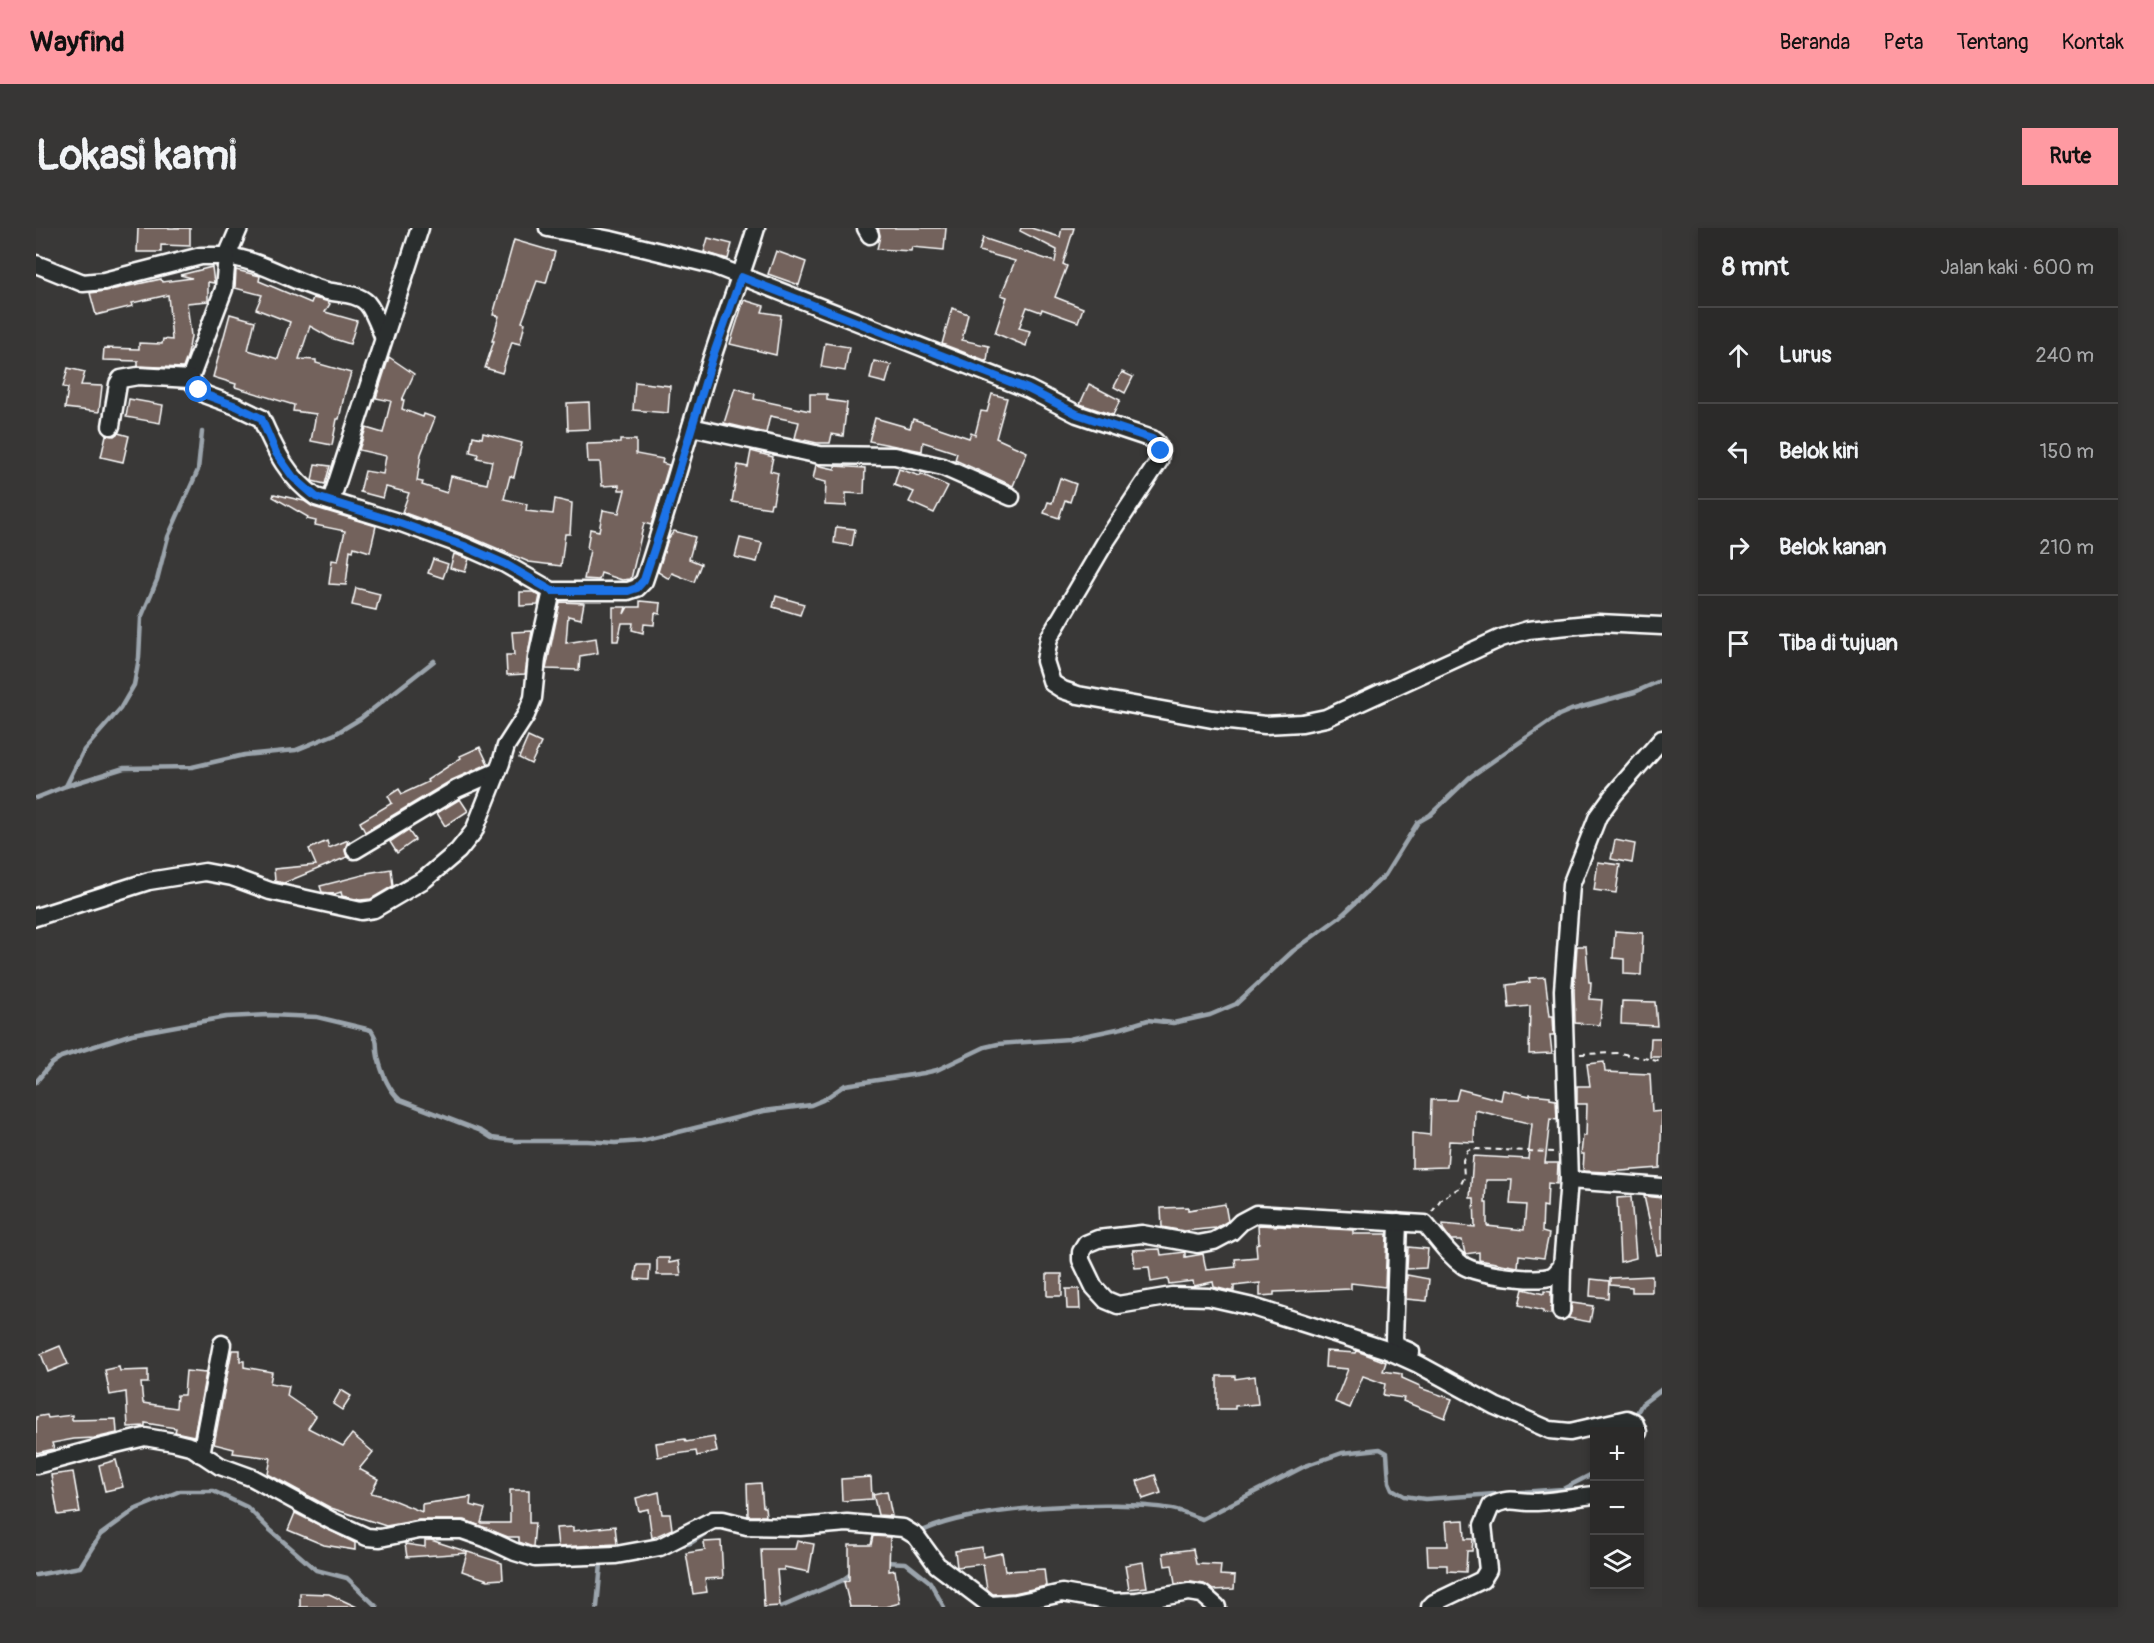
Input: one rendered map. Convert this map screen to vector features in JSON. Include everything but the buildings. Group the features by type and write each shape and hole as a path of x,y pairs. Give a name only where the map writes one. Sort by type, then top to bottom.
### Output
{"street":[{"path":"190,379 224,289 227,256 238,228"},
{"path":"331,501 420,228"},
{"path":"548,228 610,240 713,266 1028,389 1077,414 1158,443 1161,451 1159,461 1106,541 1049,638 1047,672 1052,683 1064,690 1078,695 1212,719 1265,725 1302,723 1326,718 1502,638 1528,630 1598,623 1662,626"},
{"path":"111,426 118,384 121,379 138,376 190,379 206,395 261,418 276,453 293,477 316,497 464,546 505,564 552,591 628,591 637,588 644,580 713,356 756,228"},
{"path":"36,264 83,283 104,281 201,256 248,258 298,282 359,298 368,304 383,336"},
{"path":"691,427 820,455 895,456 943,467 1011,497"},
{"path":"36,917 149,881 205,872 232,877 270,891 361,911 374,909 426,879 458,851 474,831 506,746 526,715 533,698 537,658 552,591"},
{"path":"1561,1311 1569,1180 1563,990 1571,885 1598,816 1662,739"},
{"path":"356,850 458,789 498,771"},
{"path":"1569,1180 1662,1187"},
{"path":"1562,1266 1552,1276 1540,1278 1487,1274 1465,1267 1454,1258 1425,1224 1256,1214 1214,1241 1198,1244 1142,1234 1098,1239 1086,1244 1081,1252 1081,1260 1094,1287 1106,1300 1118,1305 1172,1296 1209,1298 1253,1307 1387,1350 1418,1364 1495,1406 1550,1430 1570,1432 1590,1427"},
{"path":"1398,1222 1394,1338 1397,1346 1416,1354 1419,1358 1418,1364"},
{"path":"201,1454 222,1344"},
{"path":"1592,1427 1627,1419 1634,1422 1636,1427"},
{"path":"36,1465 145,1437 190,1446 220,1466 253,1478 332,1521 367,1537 380,1538 420,1530 462,1530 534,1558 616,1555 660,1547 713,1521 723,1520 747,1526 800,1527 847,1523 903,1528 916,1536 937,1565 989,1606 1062,1593 1114,1602 1137,1601 1189,1592 1202,1594 1217,1607"},
{"path":"1430,1607 1482,1580 1488,1570 1483,1525 1491,1506 1503,1500 1535,1502 1590,1495"}],"path":[{"path":"1565,1054 1620,1053 1662,1062"},
{"path":"1425,1224 1441,1199 1459,1188 1464,1178 1464,1160 1468,1150 1568,1152"}],"waterway":[{"path":"66,786 84,750 120,709 134,685 139,658 141,618 157,580 168,537 198,470 202,432"},
{"path":"36,798 124,768 192,767 244,755 296,750 335,734 360,719 434,661"},
{"path":"36,1082 51,1064 61,1057 132,1034 226,1017 268,1015 317,1017 371,1030 384,1075 392,1091 400,1100 481,1131 492,1138 515,1141 615,1143 642,1141 764,1111 811,1105 845,1085 937,1070 985,1047 998,1044 1069,1039 1148,1020 1173,1023 1210,1015 1236,1004 1293,951 1340,917 1385,875 1418,822 1430,815 1470,777 1559,715 1635,692 1662,680"},
{"path":"1629,1427 1642,1404 1662,1389"},
{"path":"917,1534 940,1524 970,1517 1004,1511 1079,1505 1147,1506 1172,1509 1202,1519 1305,1466 1342,1453 1380,1449 1387,1453 1389,1482 1392,1489 1404,1496 1425,1499 1563,1489 1590,1475"},
{"path":"36,1575 80,1567 100,1535 136,1509 180,1491 213,1491 247,1507 316,1570 347,1578 377,1607"},
{"path":"676,1546 691,1543 709,1531"},
{"path":"884,1562 906,1563 930,1582 944,1607"},
{"path":"597,1607 601,1564 604,1563"},
{"path":"781,1607 841,1581 852,1573"}],"route":[{"path":"199,390 261,418 276,453 293,477 305,490 316,497 464,546 505,564 552,591 628,591 637,588 644,580 713,356 741,277 1028,389 1077,414 1152,439 1158,443 1161,451"}]}
